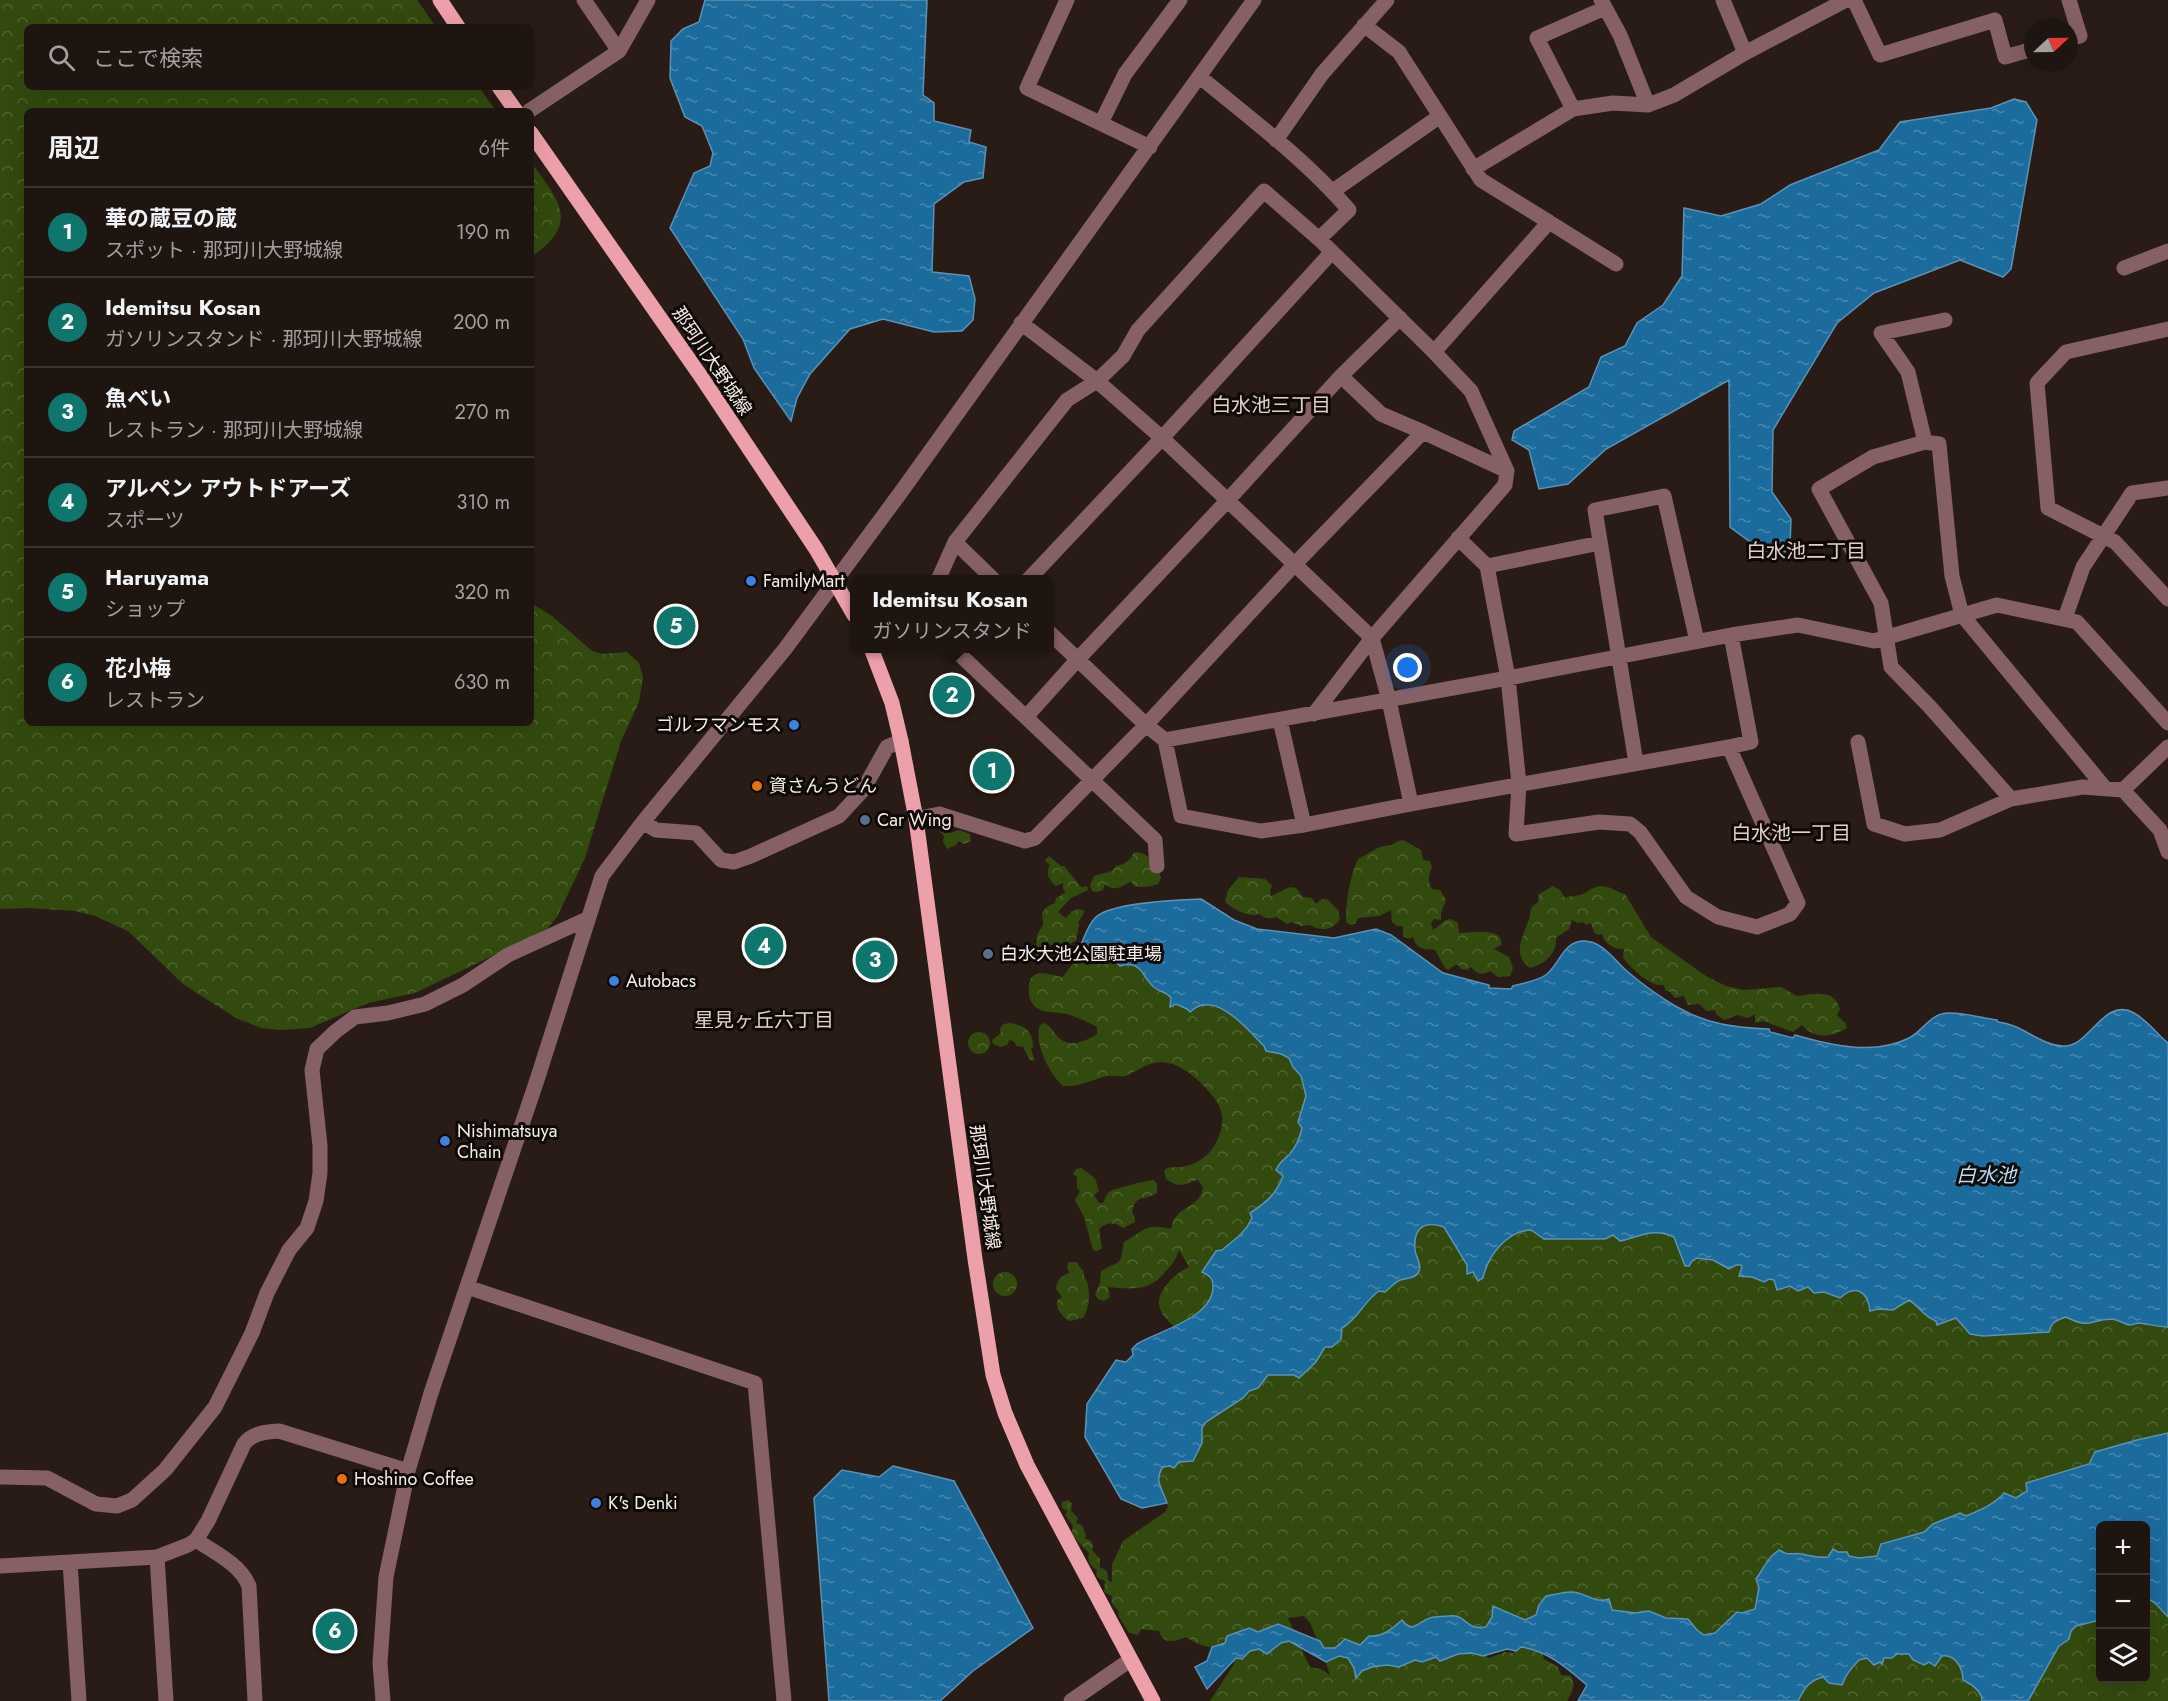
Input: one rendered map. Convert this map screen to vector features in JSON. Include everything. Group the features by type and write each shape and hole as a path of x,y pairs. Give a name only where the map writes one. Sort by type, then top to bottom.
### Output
{"main road":[{"path":"440,0 456,24"},
{"path":"501,90 514,108"},
{"name":"那珂川大野城線","path":"534,137 702,378 816,549 850,607"},
{"name":"那珂川大野城線","path":"873,653 892,703 916,819 975,1259 993,1374 1012,1431 1027,1465 1153,1701"}],"street":[{"path":"584,0 619,51"},
{"path":"534,108 619,51 648,0"},
{"path":"1067,0 1028,88 1150,147"},
{"path":"1101,123 1125,74 1180,0"},
{"path":"383,1701 380,1663 386,1576 408,1471 431,1393 537,1080 602,876 709,740 746,699 834,582 1254,0"},
{"path":"1276,140 1322,74 1387,0"},
{"path":"1723,0 1745,53"},
{"path":"1473,169 1573,109 1613,103 1648,105 1674,94 1745,53 1846,0"},
{"path":"1854,0 1880,56 1995,20 2005,57 2024,52"},
{"path":"2069,0 2074,18"},
{"path":"1573,109 1537,38 1603,4 1620,35 1648,105"},
{"path":"1364,25 1399,52 1481,180 1616,264"},
{"path":"1200,77 1276,140 1332,191 1349,210 1319,239"},
{"path":"1332,191 1440,116"},
{"path":"940,575 955,542 1067,400 1097,381 1123,356 1138,330 1264,191 1319,239 1471,391 1507,471 1505,485 1372,638 1314,714"},
{"path":"1434,352 1549,222"},
{"path":"2124,268 2168,251"},
{"path":"1032,575 1162,438 1331,253"},
{"path":"1026,717 1077,659 1228,500 1341,376 1400,318"},
{"path":"1925,442 1908,372 1881,333 1945,320"},
{"path":"1021,323 1097,381 1162,438 1372,638 1389,700 1411,804"},
{"path":"2168,329 2066,352 2037,383 2048,508 2115,542 2168,599"},
{"path":"1341,376 1381,414 1507,471"},
{"path":"916,819 939,814 1026,841 1035,838 1146,725 1294,565 1423,432"},
{"path":"2011,799 1930,707 1891,667 1881,603 1819,489 1873,457 1925,442 1939,444 1952,576 1962,615 2105,788"},
{"path":"2066,618 2083,567 2132,493 2168,488"},
{"path":"1636,763 1595,510 1664,496 1697,641"},
{"path":"1458,538 1487,566 1508,678 1519,784 1516,834 1599,822 1630,824 1640,832 1686,897 1718,917 1757,927 1790,914 1797,903 1730,747"},
{"path":"955,542 990,575"},
{"path":"1487,566 1600,543"},
{"path":"1165,740 1508,678 1731,634 1798,625 1874,641 1997,605 2078,622 2168,723"},
{"path":"1054,637 1146,725 1165,740 1181,816 1261,831 1751,742 1731,634"},
{"path":"958,653 1155,840 1157,866"},
{"path":"1280,720 1304,825"},
{"path":"643,822 656,830 696,833 721,860 734,862 839,816 863,790 887,747 901,741"},
{"path":"1858,742 1874,824 1905,834 1940,830 2011,799 2082,787 2105,788 2123,790 2160,830 2168,852"},
{"path":"2123,790 2168,747"},
{"path":"0,1477 47,1478 96,1504 117,1506 132,1500 165,1470 215,1407 252,1333 267,1293 289,1250 307,1228 316,1201 320,1173 320,1146 312,1070 317,1049 355,1017 388,1013 425,1004 464,985 508,955 587,919"},
{"path":"466,1287 755,1383 784,1701"},
{"path":"0,1566 157,1557 188,1545 196,1540 208,1521 244,1444 248,1439 263,1433 279,1431 408,1471"},
{"path":"196,1540 235,1567 249,1586 255,1701"},
{"path":"157,1557 166,1701"},
{"path":"70,1562 79,1701"},
{"path":"1071,1701 1130,1660"}],"green space":[{"path":"0,0 417,0 434,24 24,24 24,90 481,90 494,108 24,108 24,726 534,726 534,605 552,616 592,651 602,654 627,652 639,663 643,677 639,702 621,741 585,858 557,917 547,929 415,993 368,1003 310,1028 280,1030 261,1028 236,1018 183,984 128,931 95,916 75,911 0,909"},
{"path":"534,166 550,189 560,211 560,222 556,233 547,245 534,255"},
{"path":"946,827 950,833 960,830 970,834 971,841 964,844 958,841 956,845 947,849 943,841 944,836 940,832"},
{"path":"1403,840 1421,850 1423,860 1430,861 1432,867 1429,878 1430,886 1432,889 1440,890 1446,900 1441,920 1434,919 1431,923 1433,930 1451,919 1458,923 1459,933 1484,932 1499,936 1502,944 1494,949 1509,957 1513,968 1510,976 1498,977 1490,971 1480,974 1471,967 1467,970 1461,969 1458,965 1448,970 1435,950 1421,948 1413,937 1409,939 1403,936 1403,926 1397,926 1392,922 1391,910 1379,916 1358,918 1355,924 1350,925 1346,922 1352,874 1358,859 1379,848"},
{"path":"1134,852 1144,854 1158,868 1161,878 1158,884 1137,887 1131,881 1115,888 1105,884 1103,890 1092,891 1090,885 1094,876 1112,871 1116,866 1127,862"},
{"path":"1049,856 1064,866 1081,887 1087,886 1088,890 1071,898 1058,912 1066,918 1072,911 1079,909 1085,911 1078,923 1076,941 1065,948 1045,944 1044,952 1033,961 1031,958 1036,949 1037,935 1043,925 1042,912 1066,892 1063,889 1063,883 1056,886 1050,879 1048,871 1050,865 1045,861"},
{"path":"1239,877 1265,879 1272,886 1271,896 1290,887 1296,888 1303,897 1312,898 1316,904 1322,899 1327,899 1338,910 1340,919 1334,926 1322,929 1310,925 1301,926 1292,922 1287,924 1276,917 1267,918 1260,914 1251,915 1241,912 1225,901 1228,890"},
{"path":"1553,886 1560,890 1565,898 1583,894 1599,886 1625,894 1651,937 1706,976 1726,986 1744,990 1781,987 1797,996 1828,995 1837,1002 1840,1009 1837,1015 1847,1028 1823,1036 1812,1033 1802,1025 1793,1032 1763,1021 1755,1023 1755,1014 1748,1018 1737,1015 1724,1020 1716,1014 1715,1010 1707,1011 1699,1004 1688,1005 1684,996 1675,998 1665,990 1664,985 1653,983 1642,976 1623,958 1624,949 1610,945 1602,934 1598,935 1594,932 1591,923 1586,925 1583,922 1577,923 1572,920 1569,929 1556,938 1556,944 1549,958 1530,968 1520,955 1520,947 1531,908 1538,902 1539,894"},
{"path":"1098,945 1228,1006 1297,1064 1311,1091 1308,1128 1287,1175 1195,1323 1176,1328 1163,1314 1159,1304 1162,1293 1169,1282 1189,1267 1179,1250 1172,1264 1154,1283 1140,1288 1108,1287 1110,1297 1104,1301 1098,1299 1095,1294 1100,1283 1101,1271 1121,1259 1124,1242 1151,1227 1171,1229 1177,1215 1197,1200 1203,1187 1198,1180 1182,1185 1175,1184 1166,1179 1164,1170 1195,1163 1206,1156 1217,1140 1222,1116 1215,1099 1198,1080 1183,1069 1167,1063 1150,1064 1125,1076 1107,1076 1069,1086 1063,1086 1058,1081 1041,1049 1038,1032 1040,1025 1045,1023 1059,1038 1068,1043 1088,1039 1097,1034 1097,1027 1067,1014 1044,1011 1034,1006 1029,995 1029,982 1032,977 1040,973 1063,977 1084,948"},
{"path":"1010,1023 1020,1025 1029,1032 1033,1041 1031,1049 1035,1061 1030,1060 1023,1047 1017,1046 1013,1041 1009,1040 1008,1044 1001,1047 993,1044 992,1040 1001,1033 1000,1028"},
{"path":"979,1032 989,1039 990,1043 983,1053 979,1054 969,1047 968,1043 975,1033"},
{"path":"1081,1168 1095,1178 1099,1191 1094,1195 1099,1203 1103,1203 1108,1193 1132,1184 1154,1180 1157,1184 1157,1193 1134,1204 1132,1212 1135,1222 1123,1228 1111,1224 1099,1229 1102,1248 1098,1251 1093,1250 1084,1217 1075,1200 1080,1191 1077,1188 1077,1177 1073,1174 1076,1169"},
{"path":"1436,1218 1490,1252 1519,1226 1685,1223 2065,1309 2168,1313 2168,1443 1760,1616 1719,1642 1515,1629 1362,1651 1322,1651 1310,1623 1304,1616 1288,1618 1295,1634 1239,1647 1211,1647 1198,1644 1186,1637 1170,1641 1163,1639 1159,1631 1141,1629 1138,1635 1129,1633 1119,1617 1118,1610 1112,1604 1112,1596 1104,1592 1105,1581 1098,1578 1097,1570 1089,1561 1089,1553 1071,1534 1073,1526 1065,1515 1067,1511 1062,1508 1062,1502 1068,1500 1072,1504 1071,1511 1078,1518 1076,1523 1082,1525 1086,1535 1085,1539 1090,1540 1093,1545 1092,1550 1100,1559 1100,1567 1107,1571 1108,1580 1112,1582 1112,1564 1123,1541 1165,1512 1168,1506 1154,1482 1159,1467 1202,1420 1339,1324 1412,1248 1417,1224"},
{"path":"1069,1262 1076,1262 1084,1272 1089,1294 1088,1307 1083,1318 1069,1321 1059,1310 1057,1301 1062,1297 1056,1289 1060,1279 1069,1273 1067,1267"},
{"path":"1005,1272 1010,1273 1016,1279 1016,1289 1010,1295 1005,1296 1000,1295 994,1289 993,1284 994,1279 1000,1273"},
{"path":"2150,1595 2168,1611 2168,1701 2025,1701 2025,1692 2076,1622 2096,1617 2096,1683 2150,1683"},
{"path":"1291,1638 1299,1644 1310,1667 1321,1669 1330,1675 1324,1657 1349,1655 1365,1665 1475,1648 1489,1658 1505,1652 1513,1653 1519,1645 1540,1647 1544,1659 1558,1667 1561,1675 1571,1676 1573,1689 1567,1701 1210,1701 1234,1664 1234,1654 1280,1639"},
{"path":"1942,1650 1962,1658 1987,1701 1778,1701 1803,1680 1857,1659 1906,1651"}],"water":[{"path":"705,0 927,0 923,95 934,103 934,121 971,130 969,142 986,147 983,178 964,182 934,204 932,272 969,276 975,299 973,320 962,331 934,332 883,319 850,329 810,374 797,398 791,421 754,368 743,339 670,228 694,173 710,166 713,153 702,126 685,117 670,78 671,41 683,29 699,22"},
{"path":"2014,99 2026,102 2037,120 2011,269 2003,277 1960,260 1874,293 1837,323 1773,430 1772,492 1791,519 1790,546 1776,561 1730,527 1729,380 1606,449 1568,484 1539,489 1529,450 1512,440 1514,431 1589,387 1601,357 1625,346 1637,323 1663,305 1682,276 1684,208 1721,216 1761,204 1790,185 1879,150 1900,122 1991,108"},
{"name":"白水池","path":"1201,899 1234,920 1257,929 1334,938 1376,929 1391,935 1443,973 1489,985 1489,988 1511,989 1513,986 1540,978 1547,974 1571,945 1576,942 1590,942 1602,947 1645,986 1688,1013 1733,1026 1769,1029 1770,1032 1793,1038 1795,1035 1852,1047 1881,1047 1909,1038 1936,1016 1947,1013 1997,1020 2015,1026 2046,1042 2063,1046 2081,1039 2105,1016 2114,1011 2123,1010 2134,1013 2168,1043 2168,1327 2139,1323 2130,1325 2112,1319 2081,1323 2066,1317 2055,1322 2049,1332 1983,1336 1970,1334 1956,1318 1937,1325 1936,1321 1909,1300 1893,1310 1870,1311 1867,1299 1856,1291 1846,1293 1840,1298 1824,1292 1814,1293 1808,1287 1798,1291 1790,1286 1777,1290 1774,1280 1769,1279 1764,1282 1752,1277 1739,1276 1741,1265 1729,1269 1713,1260 1697,1258 1689,1266 1685,1266 1674,1237 1659,1233 1620,1241 1613,1235 1605,1239 1544,1239 1531,1230 1522,1231 1500,1246 1489,1261 1483,1278 1478,1281 1473,1272 1467,1274 1467,1265 1444,1227 1426,1225 1418,1231 1416,1236 1415,1250 1420,1268 1416,1275 1400,1280 1385,1292 1379,1291 1374,1295 1342,1328 1341,1339 1332,1347 1325,1347 1316,1362 1299,1378 1294,1375 1268,1375 1258,1388 1249,1391 1243,1398 1206,1422 1202,1428 1202,1443 1193,1461 1179,1462 1174,1468 1163,1467 1159,1481 1167,1503 1142,1508 1121,1499 1085,1437 1087,1404 1116,1360 1126,1362 1133,1355 1132,1349 1137,1344 1183,1322 1204,1307 1211,1297 1213,1283 1207,1274 1202,1272 1216,1251 1222,1250 1247,1227 1252,1218 1250,1213 1274,1193 1283,1176 1276,1170 1293,1149 1302,1128 1298,1122 1306,1096 1301,1076 1289,1058 1266,1051 1264,1046 1240,1022 1220,1008 1210,1005 1200,1006 1190,1012 1176,1004 1170,1007 1171,998 1155,988 1137,967 1120,966 1115,961 1106,958 1104,953 1092,951 1080,956 1078,952 1090,925 1103,913 1129,905"},
{"path":"2168,1433 2168,1617 2150,1600 2150,1521 2096,1521 2096,1621 2076,1626 2071,1631 2069,1639 2059,1646 2028,1701 1982,1701 1978,1691 1963,1680 1960,1667 1951,1657 1942,1656 1935,1666 1929,1662 1924,1665 1913,1660 1909,1654 1897,1654 1892,1658 1884,1658 1882,1664 1880,1662 1874,1665 1867,1658 1859,1660 1842,1685 1829,1683 1823,1677 1807,1686 1798,1701 1578,1701 1587,1685 1548,1656 1521,1647 1516,1651 1507,1649 1483,1656 1472,1653 1458,1654 1440,1661 1436,1657 1422,1662 1415,1660 1399,1667 1387,1665 1372,1667 1362,1671 1356,1678 1354,1668 1348,1658 1339,1656 1326,1662 1289,1641 1281,1643 1267,1654 1259,1649 1250,1651 1242,1659 1236,1658 1207,1689 1195,1667 1207,1661 1212,1647 1225,1643 1227,1636 1249,1628 1258,1632 1278,1624 1320,1641 1324,1648 1335,1648 1345,1639 1360,1645 1369,1636 1383,1634 1402,1620 1413,1627 1432,1617 1455,1616 1474,1627 1486,1627 1492,1617 1493,1606 1525,1620 1536,1615 1539,1605 1546,1596 1568,1592 1598,1600 1609,1599 1612,1610 1636,1613 1649,1611 1666,1618 1688,1619 1704,1635 1715,1633 1737,1612 1742,1613 1755,1609 1759,1588 1756,1579 1768,1560 1779,1550 1788,1554 1821,1557 1828,1557 1833,1549 1859,1558 1877,1556 1881,1544 1924,1532 1933,1524 1960,1513 1966,1516 1992,1504 2004,1493 2016,1498 2027,1491 2026,1483 2089,1464 2095,1452"},
{"path":"893,1466 954,1481 1033,1628 973,1671 940,1701 829,1701 814,1498 842,1470 879,1477"}],"place":[{"name":"FamilyMart","path":"751,581"},
{"name":"Haruyama","path":"676,626"},
{"name":"Idemitsu Kosan","path":"952,695"},
{"name":"ゴルフマンモス","path":"794,725"},
{"name":"華の蔵豆の蔵","path":"992,771"},
{"name":"資さんうどん","path":"757,786"},
{"name":"Car Wing","path":"865,820"},
{"name":"アルペン アウトドアーズ","path":"764,946"},
{"name":"白水大池公園駐車場","path":"988,954"},
{"name":"魚べい","path":"875,960"},
{"name":"Autobacs","path":"614,981"},
{"name":"Nishimatsuya Chain","path":"445,1141"},
{"name":"Hoshino Coffee","path":"342,1479"},
{"name":"K's Denki","path":"596,1503"},
{"name":"花小梅","path":"335,1631"}],"district":[{"name":"白水池三丁目","path":"1271,405"},
{"name":"白水池二丁目","path":"1806,551"},
{"name":"白水池一丁目","path":"1791,833"},
{"name":"星見ヶ丘六丁目","path":"764,1020"}]}
